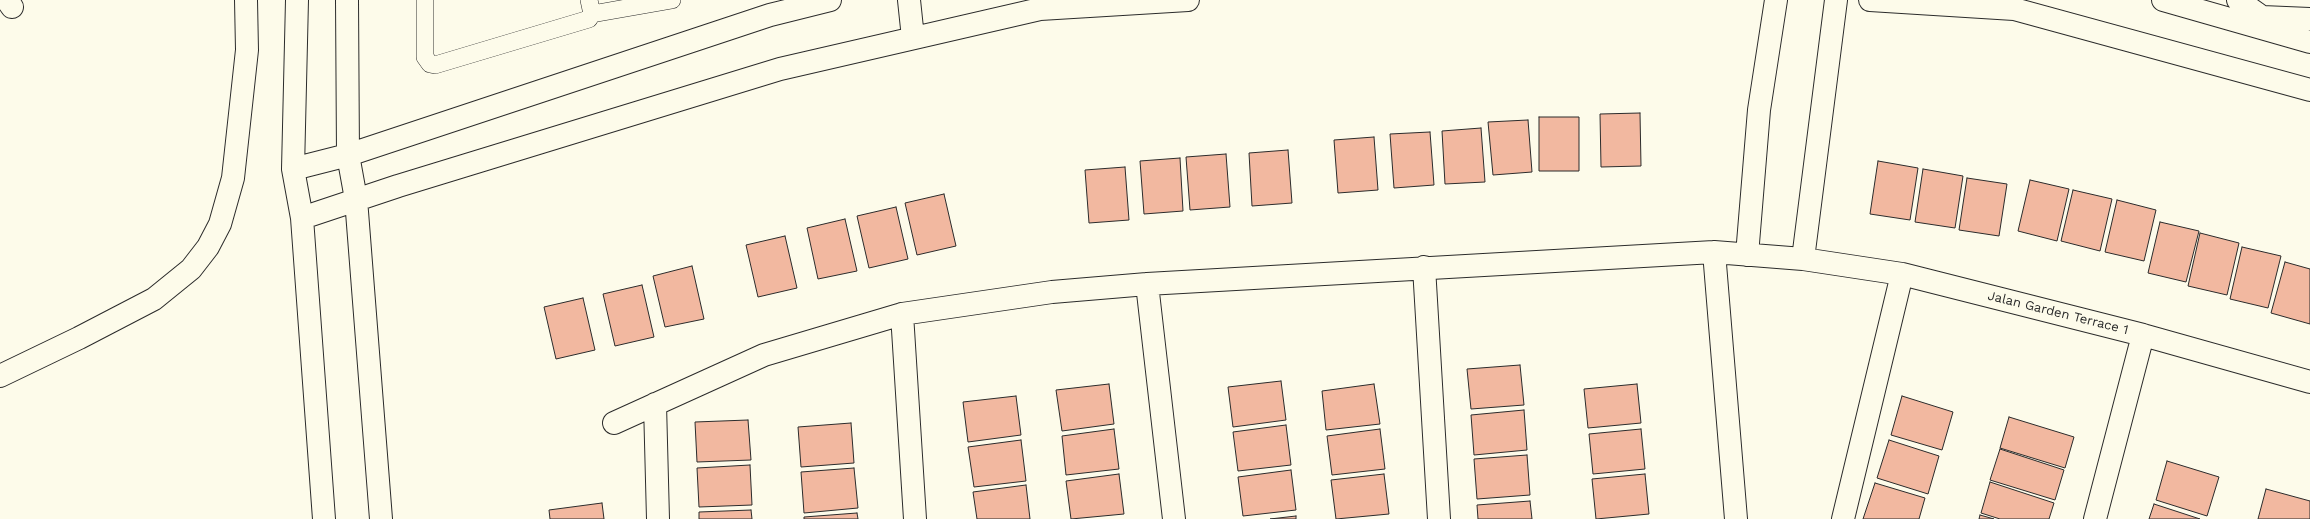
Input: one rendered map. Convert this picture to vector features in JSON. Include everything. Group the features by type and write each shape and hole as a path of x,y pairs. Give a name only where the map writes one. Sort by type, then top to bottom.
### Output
{"street":[{"path":"0,376 79,338 154,299 191,269 208,247 220,224 233,178 247,50 246,0"},
{"path":"297,0 293,169 302,218 324,519"},
{"path":"347,0 348,155 356,199 382,519"},
{"path":"293,169 348,155 770,15 830,0"},
{"path":"909,0 913,38"},
{"path":"302,218 356,199 780,69 1040,8 1188,0"},
{"path":"1747,254 1759,110 1776,0"},
{"path":"1803,259 1836,0"},
{"path":"1870,0 2014,9 2310,90"},
{"path":"2164,0 2310,42"},
{"path":"2238,0 2262,17 2310,19"},
{"path":"1714,252 1736,519"},
{"name":"Jalan Garden Terrace 1","path":"614,423 764,355 902,314 1052,292 1147,284 1714,252 1803,259 1902,274 2143,335 2310,382"},
{"path":"1424,268 1439,519"},
{"path":"1842,519 1902,274"},
{"path":"1147,284 1174,519"},
{"path":"902,314 915,519"},
{"path":"2095,519 2143,335"},
{"path":"655,404 658,519"}],"lane":[{"path":"425,0 426,57 430,64 436,65 589,19 591,7 672,0"}],"building":[{"path":"1640,113 1641,166 1601,167 1600,114"},
{"path":"1539,117 1579,117 1579,171 1539,171"},
{"path":"1528,120 1532,172 1493,175 1488,122"},
{"path":"1481,128 1485,182 1445,184 1442,131"},
{"path":"1430,132 1434,185 1394,188 1390,134"},
{"path":"1374,137 1378,190 1338,193 1334,140"},
{"path":"1288,150 1292,203 1252,206 1249,153"},
{"path":"1226,154 1230,207 1190,210 1186,157"},
{"path":"1180,158 1183,211 1144,214 1140,161"},
{"path":"1878,161 1918,168 1910,220 1870,214"},
{"path":"1125,167 1129,220 1089,223 1085,170"},
{"path":"1923,169 1963,176 1955,228 1915,222"},
{"path":"1967,178 2007,184 1999,236 1959,230"},
{"path":"2030,180 2069,189 2057,241 2018,231"},
{"path":"2073,190 2112,199 2100,251 2061,241"},
{"path":"944,194 956,246 917,255 905,203"},
{"path":"2117,200 2156,210 2144,261 2105,252"},
{"path":"896,207 908,259 869,268 857,216"},
{"path":"845,219 857,271 818,279 807,228"},
{"path":"2160,222 2199,231 2186,282 2148,273"},
{"path":"2200,233 2239,243 2227,295 2188,286"},
{"path":"785,236 797,288 758,297 746,245"},
{"path":"2242,247 2281,256 2268,308 2230,299"},
{"path":"2285,262 2310,269 2310,324 2271,313"},
{"path":"692,266 704,319 665,327 653,276"},
{"path":"642,285 654,337 615,346 603,294"},
{"path":"583,298 595,350 556,359 544,307"},
{"path":"1520,365 1524,405 1471,409 1467,369"},
{"path":"1281,381 1286,420 1233,427 1228,387"},
{"path":"1109,384 1114,424 1062,431 1056,390"},
{"path":"1374,384 1380,424 1326,430 1322,391"},
{"path":"1637,384 1641,423 1588,428 1584,389"},
{"path":"1016,396 1021,435 968,442 963,402"},
{"path":"1902,396 1953,412 1942,450 1891,435"},
{"path":"1524,410 1527,450 1474,455 1471,415"},
{"path":"2009,417 2074,437 2065,468 2000,448"},
{"path":"748,420 751,460 697,462 695,422"},
{"path":"851,423 854,463 801,467 798,427"},
{"path":"1286,425 1291,465 1238,471 1233,432"},
{"path":"1114,429 1119,469 1066,475 1062,436"},
{"path":"1380,429 1385,469 1332,475 1327,436"},
{"path":"1641,429 1645,469 1593,474 1589,434"},
{"path":"1021,440 1026,481 974,487 968,447"},
{"path":"1889,440 1939,456 1928,494 1877,478"},
{"path":"2000,449 2064,470 2055,500 1990,480"},
{"path":"1527,455 1530,495 1477,499 1474,459"},
{"path":"2167,461 2219,477 2207,516 2156,500"},
{"path":"750,465 752,505 699,507 697,468"},
{"path":"854,468 858,508 804,513 801,472"},
{"path":"1291,470 1296,510 1243,516 1238,477"},
{"path":"1119,474 1124,514 1071,519 1066,481"},
{"path":"1384,474 1389,514 1336,519 1331,480"},
{"path":"1645,474 1649,514 1596,519 1592,479"},
{"path":"1990,482 2054,503 2049,519 2000,519 1981,513"},
{"path":"1875,483 1925,498 1919,519 1863,519"},
{"path":"1026,485 1030,519 977,519 973,492"},
{"path":"2266,489 2310,501 2310,519 2258,519"},
{"path":"1530,501 1532,519 1478,519 1477,505"},
{"path":"602,503 604,519 550,519 549,510"},
{"path":"2154,504 2200,519 2149,519"},
{"path":"751,510 752,519 699,519 699,512"},
{"path":"857,513 858,519 804,519 804,517"},
{"path":"1980,515 1994,519 1979,519"},
{"path":"1296,516 1296,519 1270,519"}]}
